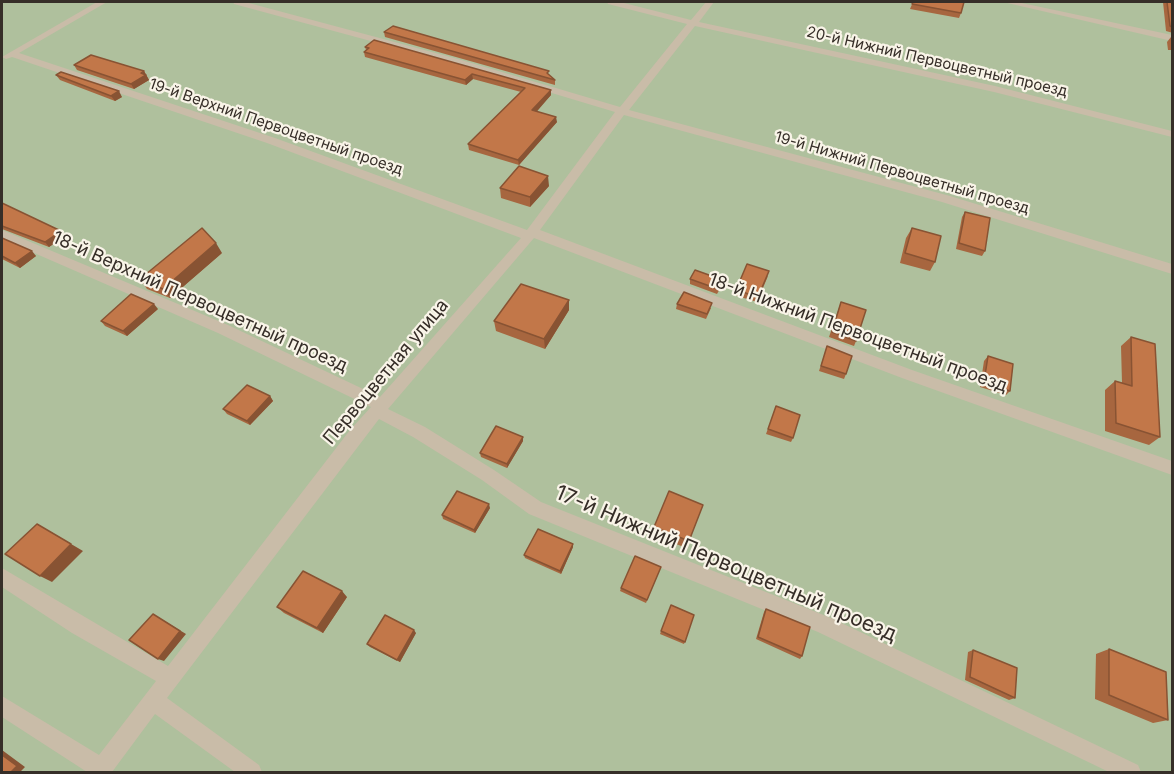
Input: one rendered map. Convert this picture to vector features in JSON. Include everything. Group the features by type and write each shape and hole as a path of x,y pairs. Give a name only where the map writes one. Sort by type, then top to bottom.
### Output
{"lane":[{"path":"6,56 103,2"},
{"name":"19-й Нижний Первоцветный проезд","path":"237,2 455,61 622,111 946,199 1173,269"},
{"name":"20-й Нижний Первоцветный проезд","path":"611,2 693,23 995,89 1173,134"},
{"name":"Первоцветная улица","path":"100,771 349,445 530,234 622,111 710,2"},
{"path":"1006,2 1173,38"},
{"name":"19-й Верхний Первоцветный проезд","path":"6,56 128,91 530,234"},
{"name":"18-й Верхний Первоцветный проезд","path":"2,234 223,329 380,408"},
{"name":"18-й Нижний Первоцветный проезд","path":"530,234 1173,468"},
{"name":"17-й Нижний Первоцветный проезд","path":"380,408 488,475 535,508 824,625 1131,772"},
{"path":"2,577 79,626 171,678"},
{"path":"153,701 252,772"},
{"path":"2,706 100,771"}],"green space":[{"path":"2,2 1172,2 1172,772 2,772"}],"building":[{"path":"913,2 964,2 961,13 912,4"},
{"path":"1167,2 1173,2 1173,27 1170,26"},
{"path":"393,26 549,71 547,73 555,80 384,32"},
{"path":"374,40 551,90 532,110 556,117 518,160 468,144 525,88 472,74 465,80 364,52 369,48 365,47"},
{"path":"91,55 144,71 141,73 146,75 131,84 74,65"},
{"path":"61,72 119,91 111,96 56,75"},
{"path":"519,166 548,176 530,197 500,188"},
{"path":"2,203 61,231 45,242 2,226"},
{"path":"965,212 990,218 985,251 959,243"},
{"path":"202,228 216,243 163,289 140,279"},
{"path":"912,228 941,236 935,262 905,253"},
{"path":"2,238 32,251 15,263 2,256"},
{"path":"747,264 769,271 758,297 736,290"},
{"path":"695,270 723,280 718,289 690,279"},
{"path":"521,284 569,300 544,339 494,321"},
{"path":"684,292 712,303 707,314 677,304"},
{"path":"131,294 154,304 123,331 101,321"},
{"path":"841,302 866,310 856,341 832,332"},
{"path":"1131,337 1155,344 1160,437 1116,423 1115,381 1132,386"},
{"path":"827,346 852,356 846,374 821,366"},
{"path":"988,356 1013,364 1010,391 984,382"},
{"path":"247,385 270,396 247,421 223,409"},
{"path":"776,406 800,415 793,438 768,429"},
{"path":"496,426 523,437 507,464 480,453"},
{"path":"457,491 489,504 474,530 442,515"},
{"path":"669,491 703,505 689,541 654,527"},
{"path":"37,524 71,544 40,576 5,554"},
{"path":"538,529 573,544 560,571 524,555"},
{"path":"635,556 661,567 647,600 621,588"},
{"path":"303,571 342,591 317,628 277,607"},
{"path":"671,605 694,615 685,642 661,631"},
{"path":"766,609 810,627 802,656 758,637"},
{"path":"153,614 180,631 158,659 129,640"},
{"path":"385,615 414,630 397,660 367,644"},
{"path":"1109,649 1166,672 1168,720 1109,695"},
{"path":"973,650 1017,668 1015,698 970,677"},
{"path":"2,755 17,766 11,772 2,772"}]}
